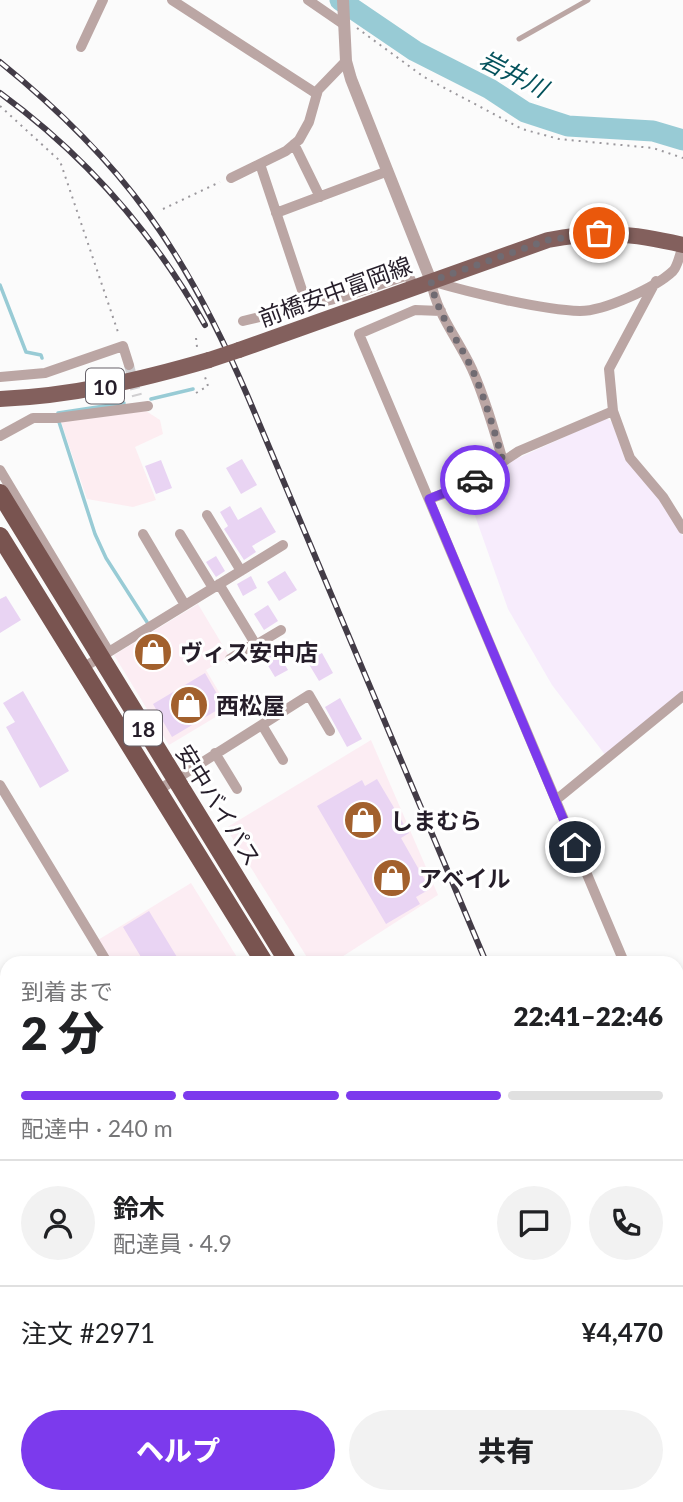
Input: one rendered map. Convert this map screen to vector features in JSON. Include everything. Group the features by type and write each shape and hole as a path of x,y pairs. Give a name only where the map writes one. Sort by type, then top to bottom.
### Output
{"highway":[{"name":"安中バイパス","path":"0,493 104,655 174,779 284,956"},
{"name":"安中バイパス","path":"0,536 260,956"}],"main road":[{"name":"前橋安中富岡線","path":"0,399 33,398 145,378 239,350 499,256 574,235 635,234 683,246"}],"street":[{"path":"81,47 103,0"},
{"path":"172,0 317,94"},
{"path":"308,0 343,20"},
{"path":"343,0 346,61 369,130 431,281 434,298 471,367 503,461"},
{"path":"231,178 294,144 309,122 317,94 346,61"},
{"path":"294,144 320,197"},
{"path":"260,164 307,305"},
{"path":"276,213 388,171"},
{"path":"431,281 453,288 580,311 603,307 679,270 683,246"},
{"path":"243,321 343,297 408,275 414,286"},
{"path":"656,281 609,369 613,411 630,458 663,497 683,529"},
{"path":"441,311 415,310 359,334 621,956"},
{"path":"0,377 29,376 122,346 129,365"},
{"path":"29,376 33,398"},
{"path":"0,436 33,418 57,418 142,403"},
{"path":"429,499 468,485 503,461 613,411"},
{"path":"1,473 104,655"},
{"path":"207,515 241,571"},
{"path":"143,534 185,605"},
{"path":"180,534 255,643"},
{"path":"81,669 283,545"},
{"path":"230,659 281,630"},
{"path":"157,791 309,695 330,731"},
{"path":"556,800 683,696"},
{"path":"262,724 283,760"},
{"path":"215,753 237,789"},
{"path":"0,785 103,956"}],"lane":[{"path":"519,39 588,0"}],"path":[{"path":"343,20 374,38 424,77 522,130 559,139 653,148 683,158"},
{"path":"0,106 60,161 122,346"},
{"path":"163,209 231,178"},
{"path":"195,338 197,349 206,360 208,386 196,393"}],"shaded area":[{"path":"146,411 160,420 163,434 135,447 156,500 133,507 87,499 61,422"},
{"path":"606,418 612,422 625,459 657,496 683,536 683,691 606,756 552,685 508,609 467,493 514,460"},
{"path":"198,604 229,656 206,670 229,709 169,745 114,655"},
{"path":"371,740 438,895 343,956 306,956 226,828"},
{"path":"191,883 236,956 108,956 98,940"}],"building":[{"path":"242,459 257,485 241,494 226,468"},
{"path":"161,460 172,488 156,494 145,466"},
{"path":"230,506 238,520 261,507 276,532 252,546 256,552 244,560 224,529 228,526 220,512"},
{"path":"216,556 225,571 216,577 206,562"},
{"path":"285,571 297,590 279,601 267,582"},
{"path":"251,576 257,588 243,596 237,584"},
{"path":"6,596 21,620 0,633 0,599"},
{"path":"268,605 278,621 264,630 254,614"},
{"name":"ヴィス安中店","path":"155,636 168,658 150,668 137,646"},
{"path":"275,648 288,670 275,677 262,656"},
{"path":"322,653 333,673 319,681 307,661"},
{"name":"西松屋","path":"205,673 224,706 172,737 153,704"},
{"path":"23,691 69,771 40,788 6,727 15,722 3,703"},
{"path":"340,698 362,739 347,747 325,707"},
{"path":"377,779 409,833 401,838 430,889 416,897 420,904 386,924 317,806 362,780 365,786"},
{"path":"149,911 176,956 140,956 123,927"}],"waterway":[{"name":"岩井川","path":"340,0 415,51 490,89 525,112 568,126 653,131 683,140"},
{"path":"0,285 26,352 41,355 42,358"},
{"path":"151,399 193,389"},
{"path":"58,413 124,403"},
{"path":"59,422 95,534 106,558 147,622"}],"tunnel":[{"path":"129,365 137,396"}],"railway":[{"path":"0,62 83,136 117,174 175,253 200,297 248,397 483,956"},
{"path":"0,93 61,143 115,198 163,258 205,325"}],"way so far":[{"path":"475,480 503,461 471,367 434,298 431,281 548,240 599,233"}],"place":[{"name":"ヴィス安中店","path":"153,652"},
{"name":"西松屋","path":"189,705"},
{"name":"しまむら","path":"363,820"},
{"name":"アベイル","path":"392,878"}],"route":[{"path":"475,480 429,499 575,847"}]}
